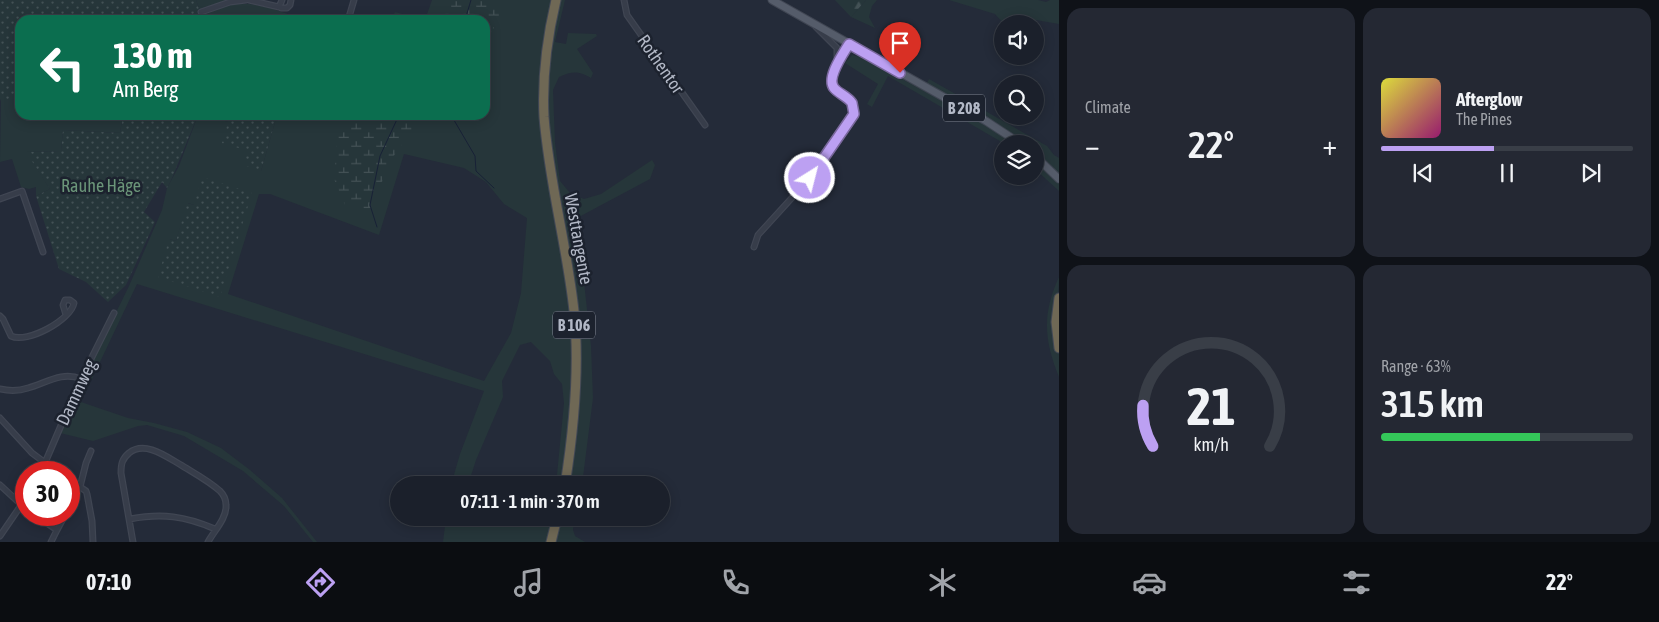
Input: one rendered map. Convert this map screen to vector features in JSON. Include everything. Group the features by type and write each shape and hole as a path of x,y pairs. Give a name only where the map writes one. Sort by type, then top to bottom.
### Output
{"highway":[{"name":"Westtangente","path":"556,0 545,64 544,115 550,166 569,273 574,313 576,377 574,419 566,476"},
{"path":"1059,298 1056,322 1059,348"},
{"path":"551,542 555,526"}],"main road":[{"name":"B 208","path":"772,0 925,86 1007,135"},
{"path":"1044,165 1059,179"}],"street":[{"path":"201,12 225,4 248,0 286,8 290,5 291,0"},
{"path":"280,6 282,0"},
{"path":"350,15 354,0"},
{"name":"Rothentor","path":"624,0 627,15 705,125"},
{"path":"816,26 837,48 836,66"},
{"path":"754,247 758,235 810,178 852,118 854,110 852,103 832,84 832,76 836,66 849,44"},
{"path":"0,198 22,191 43,252"},
{"name":"Dammweg","path":"44,461 81,379 114,313"},
{"path":"0,316 11,336 20,338 31,336 58,323 66,314"},
{"path":"0,389 21,390 62,376 81,379"},
{"path":"0,418 26,447 43,461"},
{"path":"133,542 121,473 121,463 125,456 134,449 146,448 181,465 221,492 226,499 227,507 223,518 208,542"},
{"path":"91,451 86,462 80,487 88,494 93,542"},
{"path":"0,485 15,499"},
{"path":"0,536 15,514"},
{"path":"130,519 147,516 175,516 196,521 215,530"},
{"path":"52,526 58,530"},
{"path":"51,542 60,526"}],"green space":[{"path":"0,0 196,0 201,15 15,15 15,100 1,99 0,101"},
{"path":"196,0 237,0 238,4 263,6 291,15 201,15"},
{"path":"432,0 565,0 555,42 566,44 568,33 596,34 597,36 577,49 593,73 591,78 579,73 568,74 559,77 553,90 555,143 560,181 570,193 584,199 601,194 652,160 655,165 650,179 577,218 591,346 593,398 583,476 569,476 579,363 544,90 575,349 566,476 557,476 564,403 562,384 554,374 550,361 531,342 520,345 502,381 503,397 471,476 454,476 484,391 137,284 81,402 128,418 187,432 221,448 282,498 317,542 313,542 284,506 243,471 184,436 147,425 138,426 93,441 60,433 82,382 129,286 162,210 167,188 179,166 196,120 222,120 228,122 245,150 261,171 276,120 490,120 490,15 427,15","holes":["404,154 464,168 486,182 504,204 527,218 521,293 511,333 484,381 228,294 259,194 270,194 379,235","188,203 194,205 220,297 169,239 176,241"]},
{"path":"450,0 489,0 505,11 490,34 490,15 445,15"},
{"path":"835,0 866,0 851,17"},
{"path":"866,0 877,0 872,6 869,17 875,28 851,17"},
{"path":"949,0 1038,0 1046,2 1059,0 1059,24 1044,21 1044,15 995,14"},
{"path":"395,12 406,15 394,15"},
{"path":"852,55 860,57 978,120 1001,135 994,135 994,138 888,76 872,107 867,104 878,84 845,63"},
{"path":"929,79 994,116 994,125 1010,125 1028,135 1008,135 926,85"},
{"path":"1,98 15,99 15,120 122,120 120,133 63,130 61,151 27,152 50,189 36,196 36,187 29,189 21,187 12,159 0,162"},
{"name":"Rauhe Häge","path":"122,120 196,120 167,188 162,182 144,212 155,222 126,285 108,302 86,282 59,269 36,196 50,189 26,152 61,151 63,130 120,133"},
{"path":"222,120 276,120 261,171 246,166 245,150 222,143 228,122"},
{"path":"344,120 419,120 393,157 369,211 345,205 334,179 338,127"},
{"path":"1044,144 1059,158 1059,176 1044,162"},
{"path":"1044,169 1059,184 1059,191 1044,177"},
{"path":"202,177 252,193 220,297 158,277 169,239 176,241 187,203 194,205"},
{"path":"1059,277 1056,341 1059,354 1059,377 1050,351 1047,327 1050,303"},
{"path":"445,526 555,526 551,542 443,542"},
{"path":"558,526 573,526 575,536 585,542 554,542"}],"waterway":[{"path":"466,15 471,0"},
{"path":"377,227 370,205 380,156 397,120"},
{"path":"454,120 475,156 476,171 494,188"}],"route":[{"path":"810,178 854,114 852,103 833,87 832,81 833,74 849,44 900,73"}]}
